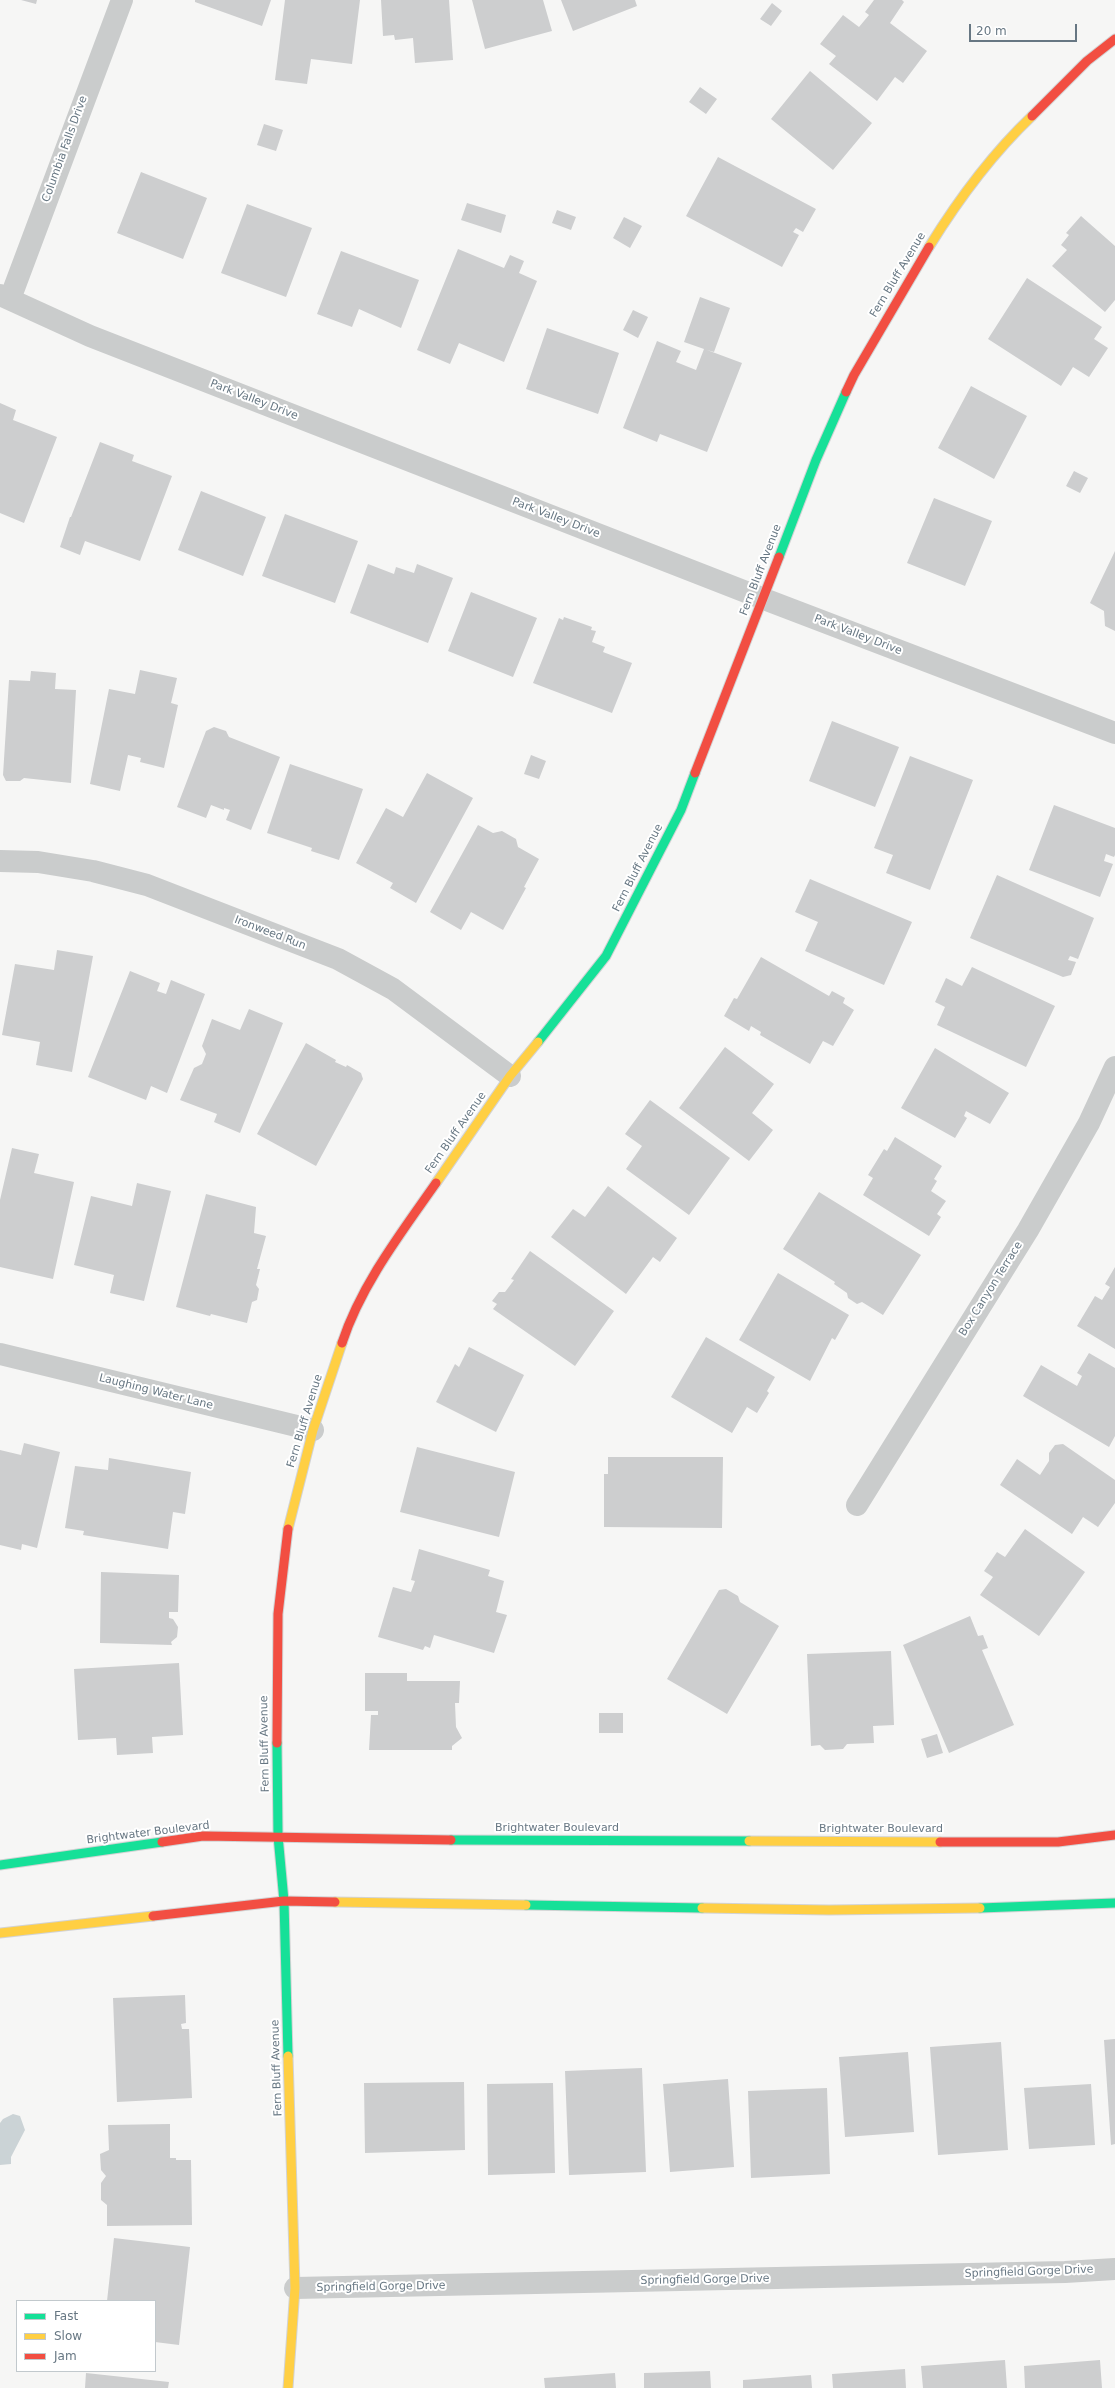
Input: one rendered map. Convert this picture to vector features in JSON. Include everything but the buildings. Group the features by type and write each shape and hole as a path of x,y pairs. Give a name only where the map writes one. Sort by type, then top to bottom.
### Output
{"street":[{"name":"Columbia Falls Drive","path":"5,297 122,0"},
{"name":"Fern Bluff Avenue","path":"288,2388 295,2288 284,1901 278,1836 276,1704 278,1614 288,1525 313,1430 343,1340 368,1286 398,1235 510,1076 606,956 681,810 764,599 816,460 854,375 916,268 948,217 1022,124 1087,61 1115,39"},
{"name":"Park Valley Drive","path":"5,297 90,336 764,599 1115,733"},
{"name":"Ironweed Run","path":"0,861 38,862 93,871 147,885 338,959 393,989 510,1076"},
{"name":"Box Canyon Terrace","path":"857,1505 1028,1230 1089,1123 1115,1067"},
{"name":"Laughing Water Lane","path":"0,1354 313,1430"},
{"name":"Brightwater Boulevard","path":"0,1865 203,1836 534,1841 1058,1842 1115,1834"},
{"path":"0,1933 284,1901 829,1910 1040,1907 1115,1903"},
{"name":"Springfield Gorge Drive","path":"295,2288 1065,2272 1115,2268"}],"shaded area":[{"path":"13,2114 20,2116 25,2130 11,2157 11,2164 0,2165 0,2123 3,2119"}],"traffic: fast":[{"path":"779,557 816,460 846,392"},
{"path":"538,1042 606,956 681,810 695,773"},
{"path":"277,1743 278,1836 284,1901 288,2056"},
{"path":"451,1840 749,1841"},
{"path":"0,1865 162,1842"},
{"path":"980,1908 1115,1903"},
{"path":"526,1905 702,1908"}],"traffic: slow":[{"path":"929,247 976,178 1003,146 1032,116"},
{"path":"436,1183 510,1076 538,1042"},
{"path":"288,1529 313,1430 342,1343"},
{"path":"749,1841 940,1842"},
{"path":"335,1902 526,1905"},
{"path":"702,1908 829,1910 980,1908"},
{"path":"0,1933 153,1916"},
{"path":"288,2056 295,2288 288,2388"}],"traffic: jam":[{"path":"1032,116 1087,61 1115,39"},
{"path":"846,392 854,375 929,247"},
{"path":"695,773 779,557"},
{"path":"342,1343 350,1322 371,1280 396,1240 436,1183"},
{"path":"277,1743 278,1614 288,1529"},
{"path":"940,1842 1058,1842 1115,1835"},
{"path":"162,1842 203,1836 451,1840"},
{"path":"153,1916 284,1901 335,1902"}]}
